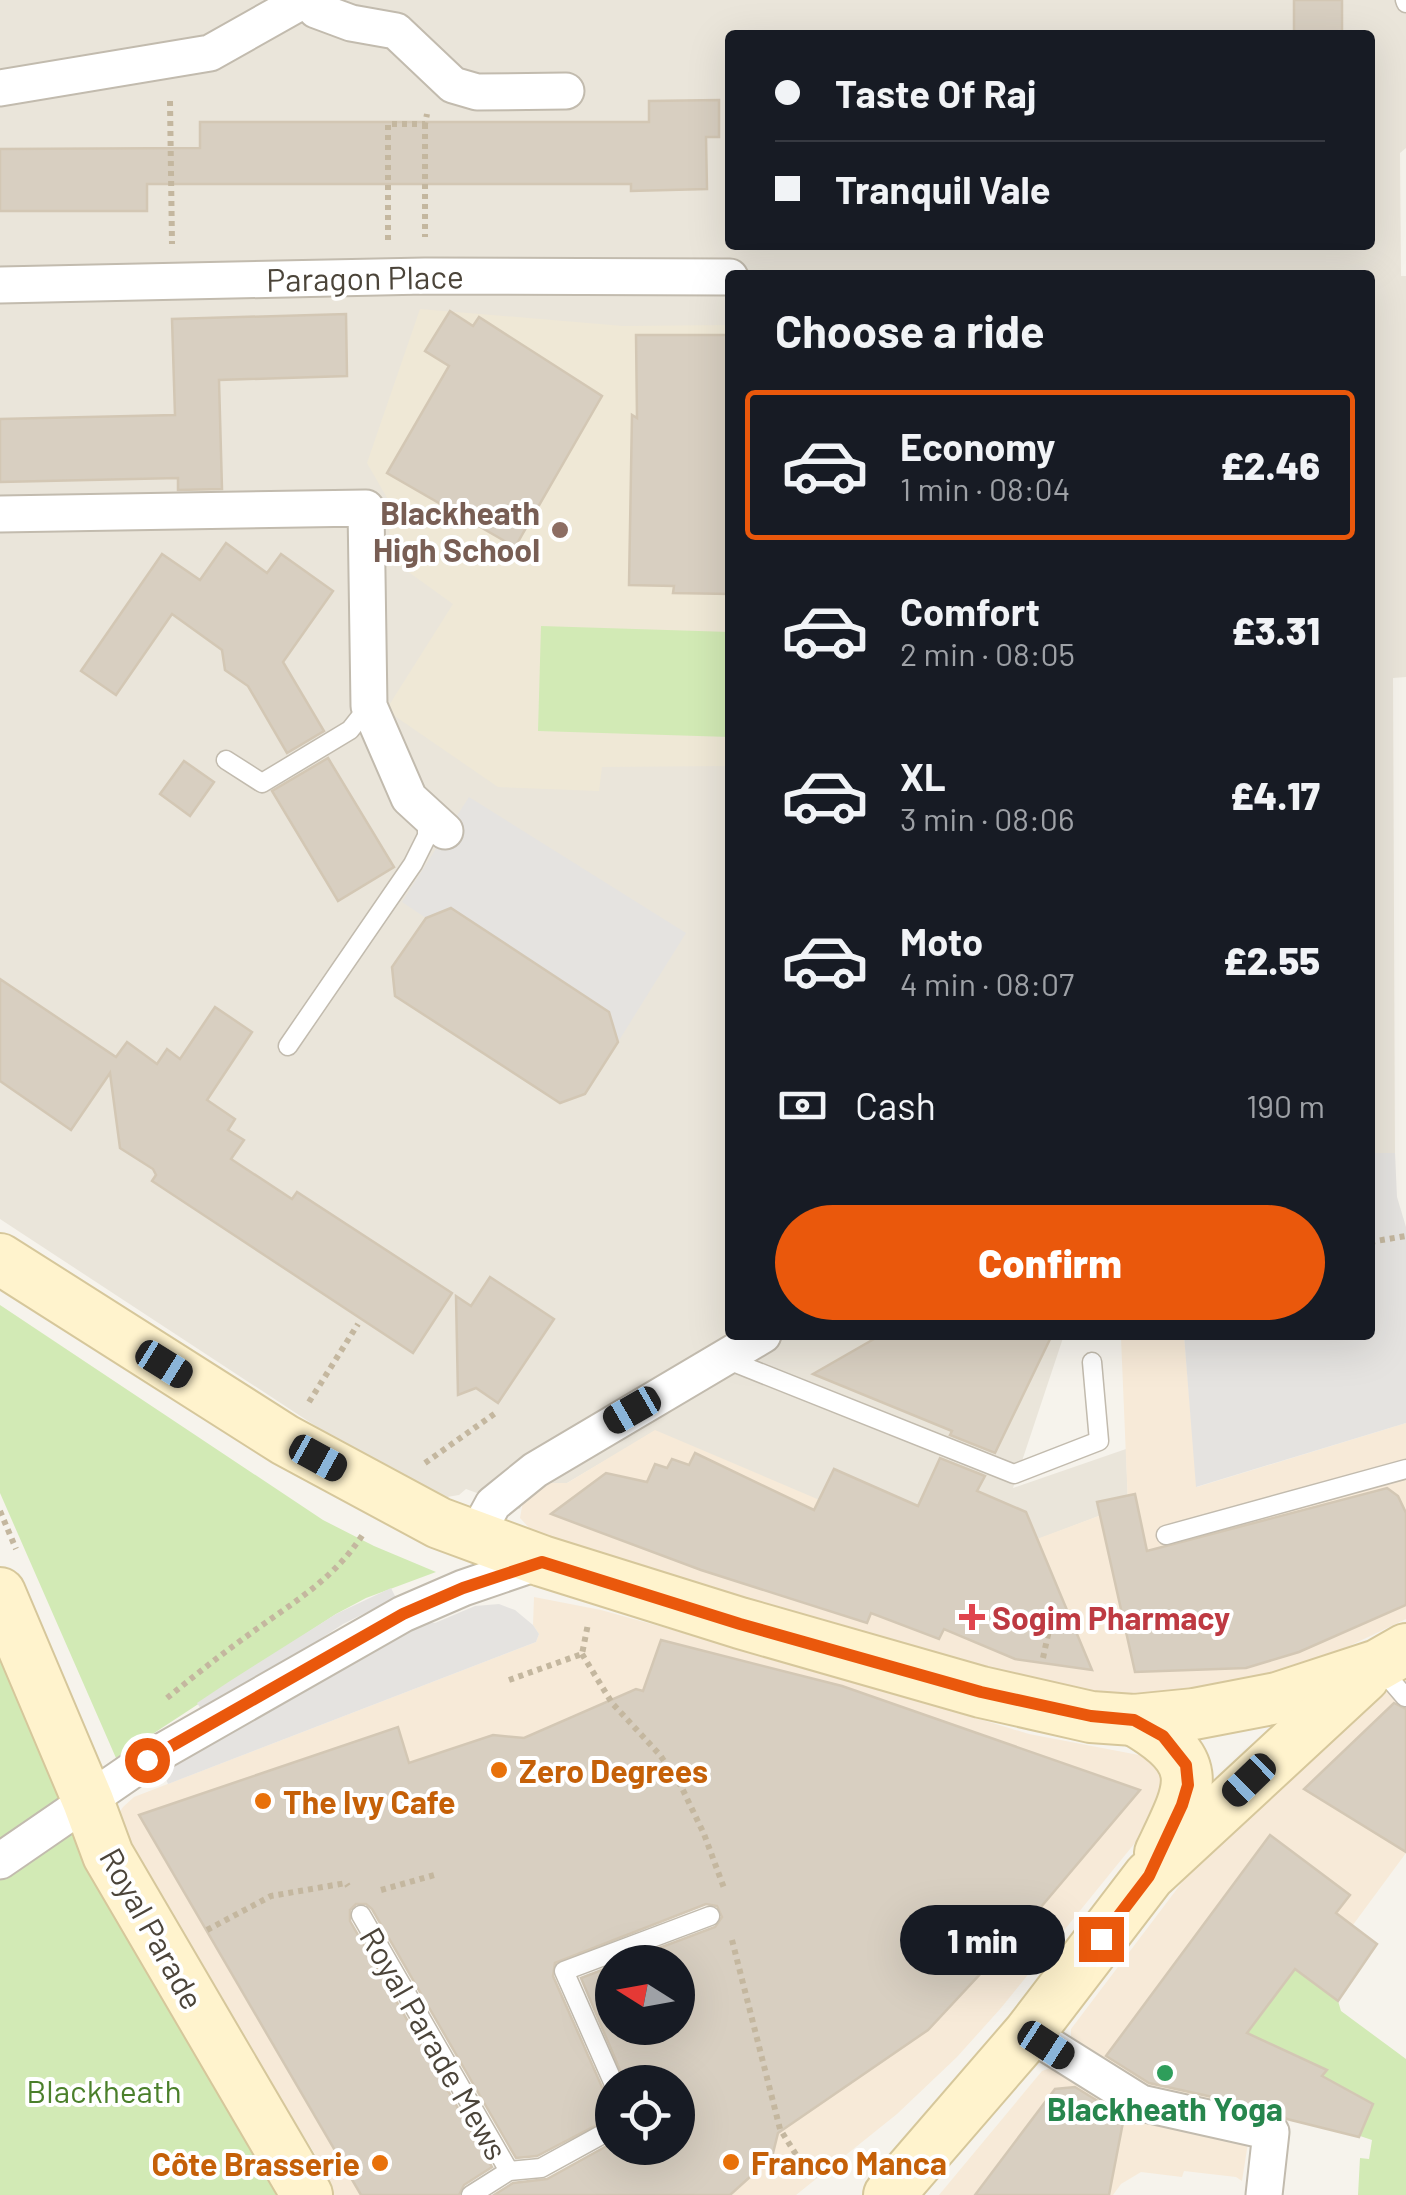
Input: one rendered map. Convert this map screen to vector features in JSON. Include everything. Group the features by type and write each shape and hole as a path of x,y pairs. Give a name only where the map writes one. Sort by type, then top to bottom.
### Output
{"main road":[{"path":"0,1259 286,1440 425,1516 542,1562 740,1624 981,1692 1091,1716 1134,1720 1254,1705 1396,1670"},
{"name":"Royal Parade","path":"0,1593 108,1855 307,2195"},
{"path":"889,2195 1028,2033 1149,1876 1396,1670"},
{"path":"1134,1720 1163,1736 1176,1749 1186,1765 1188,1785 1149,1876"}],"street":[{"path":"0,88 210,53 308,0 316,10 351,23 396,31 453,85 477,92 566,91"},
{"name":"Paragon Place","path":"0,285 387,276 725,277"},
{"path":"0,514 366,508 369,706 409,798 436,822"},
{"path":"475,1537 502,1494 602,1428 754,1340"},
{"path":"0,1861 147,1760 403,1614 463,1588 542,1562"},
{"path":"1028,2033 1141,2103 1271,2132 1264,2195"}],"lane":[{"path":"226,760 262,783 350,730 369,706"},
{"path":"288,1046 413,864 436,822"},
{"path":"723,1358 1014,1474 1099,1440 1092,1362"},
{"path":"1166,1535 1406,1469"},
{"name":"Royal Parade Mews","path":"361,1915 510,2172"},
{"path":"605,2065 564,1971 710,1916"},
{"path":"471,2195 510,2172 540,2168 595,2137"}],"path":[{"path":"170,60 173,280"},
{"path":"425,276 425,124 435,71"},
{"path":"387,276 388,124 425,124"},
{"path":"1375,1241 1406,1236"},
{"path":"315,1392 358,1324"},
{"path":"424,1464 497,1412"},
{"path":"160,1704 208,1663 303,1599 352,1550 367,1526"},
{"path":"509,1680 582,1654 589,1619"},
{"path":"1042,1662 1052,1622"},
{"path":"369,1893 438,1874"},
{"path":"194,1940 271,1896 346,1883 352,1898"}],"shaded area":[{"path":"0,0 1406,0 1406,148 1400,153 1401,276 1406,276 1406,677 1393,678 1395,1153 1375,1153 1375,270 725,270 725,1340 1062,1340 1013,1488 1126,1449 1128,1505 970,1565 655,1431 567,1483 544,1483 523,1501 520,1509 466,1489 459,1495 441,1498 343,1444 0,1219"},
{"name":"Blackheath High School","path":"420,309 623,326 725,325 725,766 602,767 599,791 498,787 386,710 453,604 389,558 390,503 367,463"},
{"path":"469,797 686,933 618,1042 452,909 426,918 402,902"},
{"path":"1375,1153 1395,1153 1397,1197 1406,1227 1406,1423 1196,1487 1184,1340 1375,1340"},
{"path":"1121,1340 1184,1340 1197,1487 1406,1423 1406,1619 1263,1687 1134,1696 1096,1692 1055,1687 929,1656 533,1532 520,1518 523,1501 544,1483 567,1483 655,1430 970,1564 1128,1505"},
{"path":"391,1588 396,1598 343,1624 205,1715 197,1703 336,1614"},
{"path":"534,1597 601,1610 1029,1734 1155,1759 1170,1782 1143,1833 957,2057 897,2114 796,2195 535,2195 595,2159 595,2165 695,2165 695,2065 624,2065 615,2045 695,2045 695,1945 688,1945 721,1932 710,1891 320,1889 431,2195 323,2195 308,2171 315,2154 199,1968 116,1818 134,1797 536,1642 539,1634 533,1625"},
{"path":"499,1604 515,1610 533,1625 539,1634 536,1642 168,1784 161,1767 431,1616 435,1623 475,1606"},
{"path":"1406,1678 1406,1853 1316,1975 1242,2109 1158,2094 1071,2042 1071,2029 1211,1844 1307,1750"},
{"path":"1053,2067 1248,2143 1242,2181 1184,2171 1182,2177 1141,2172 1121,2184 1113,2195 939,2195 1042,2071"}],"green space":[{"path":"541,626 725,632 725,737 538,731"},
{"path":"0,1305 323,1520 436,1572 366,1598 336,1614 116,1758 0,1493"},
{"name":"Blackheath","path":"0,1651 55,1777 276,2195 0,2195"},
{"path":"1295,1969 1338,2001 1341,2011 1406,2059 1406,2195 1358,2195 1360,2158 1369,2159 1372,2140 1360,2136 1373,2104 1322,2076 1326,2069 1217,2028"}],"building":[{"path":"1294,0 1342,0 1342,30 1294,30"},
{"path":"719,100 719,137 706,137 707,189 631,191 631,184 147,184 147,211 0,211 0,149 200,148 200,122 649,122 649,101"},
{"path":"450,311 473,326 479,317 602,396 515,547 387,473 449,366 425,351"},
{"path":"346,314 347,376 219,380 222,489 178,490 178,478 0,482 0,419 175,415 172,319"},
{"path":"636,335 725,335 725,594 673,593 674,586 629,585 632,415 637,418"},
{"path":"226,543 267,573 281,554 333,591 283,662 324,731 287,753 248,686 225,670 222,650 172,614 116,695 81,671 162,554 200,580"},
{"path":"328,758 394,867 338,901 272,791"},
{"path":"184,761 214,782 190,816 160,794"},
{"path":"451,908 609,1012 618,1042 585,1094 560,1103 395,996 392,967 426,918"},
{"path":"0,979 116,1057 127,1042 157,1064 167,1049 180,1059 215,1007 252,1032 207,1100 235,1119 228,1130 244,1140 231,1159 292,1199 297,1192 452,1293 413,1353 152,1181 156,1175 153,1169 120,1148 110,1073 71,1130 0,1081"},
{"path":"490,1277 554,1319 498,1403 476,1388 458,1395 456,1296 471,1306"},
{"path":"872,1340 1050,1340 995,1453 950,1435 952,1431 813,1374"},
{"path":"695,1453 814,1510 834,1469 918,1506 940,1458 985,1476 977,1491 1026,1512 1092,1670 1015,1659 944,1629 939,1639 871,1613 867,1623 701,1570 551,1514 606,1473 647,1482 655,1464 667,1468 672,1459 689,1465"},
{"path":"1387,1488 1398,1496 1406,1513 1406,1605 1299,1652 1246,1668 1135,1672 1097,1502 1135,1494 1147,1551"},
{"path":"661,1640 842,1686 1140,1790 1024,1927 928,2030 778,2133 772,2157 730,2195 494,2195 513,2183 547,2179 595,2152 595,2165 695,2165 695,2065 618,2065 609,2045 695,2045 695,1945 667,1945 715,1927 722,1917 717,1906 706,1904 555,1963 553,1976 595,2071 595,2126 537,2156 516,2158 372,1909 356,1904 350,1910 350,1921 492,2167 464,2185 459,2195 361,2195 139,1815 398,1727 409,1763 493,1735 524,1738 636,1689 643,1691"},
{"path":"1394,1703 1406,1709 1406,1852 1304,1789"},
{"path":"1270,1835 1350,1895 1336,1913 1377,1944 1338,2001 1295,1969 1247,2033 1327,2070 1322,2076 1373,2104 1359,2137 1287,2119 1276,2111 1149,2083 1106,2056"},
{"path":"595,1973 595,2011 581,1978"},
{"path":"1075,2087 1124,2117 1109,2195 975,2195 1055,2089"}],"place":[{"name":"Blackheath High School","path":"560,530"},
{"name":"Sogim Pharmacy","path":"972,1617"},
{"name":"Zero Degrees","path":"499,1770"},
{"name":"The Ivy Cafe","path":"263,1801"},
{"name":"Blackheath Yoga","path":"1165,2073"},
{"name":"Franco Manca","path":"731,2162"},
{"name":"Côte Brasserie","path":"380,2163"}],"route":[{"path":"147,1760 403,1614 463,1588 542,1562 740,1624 981,1692 1091,1716 1134,1720 1163,1736 1186,1765 1188,1785 1182,1805 1149,1876 1101,1939"}]}
